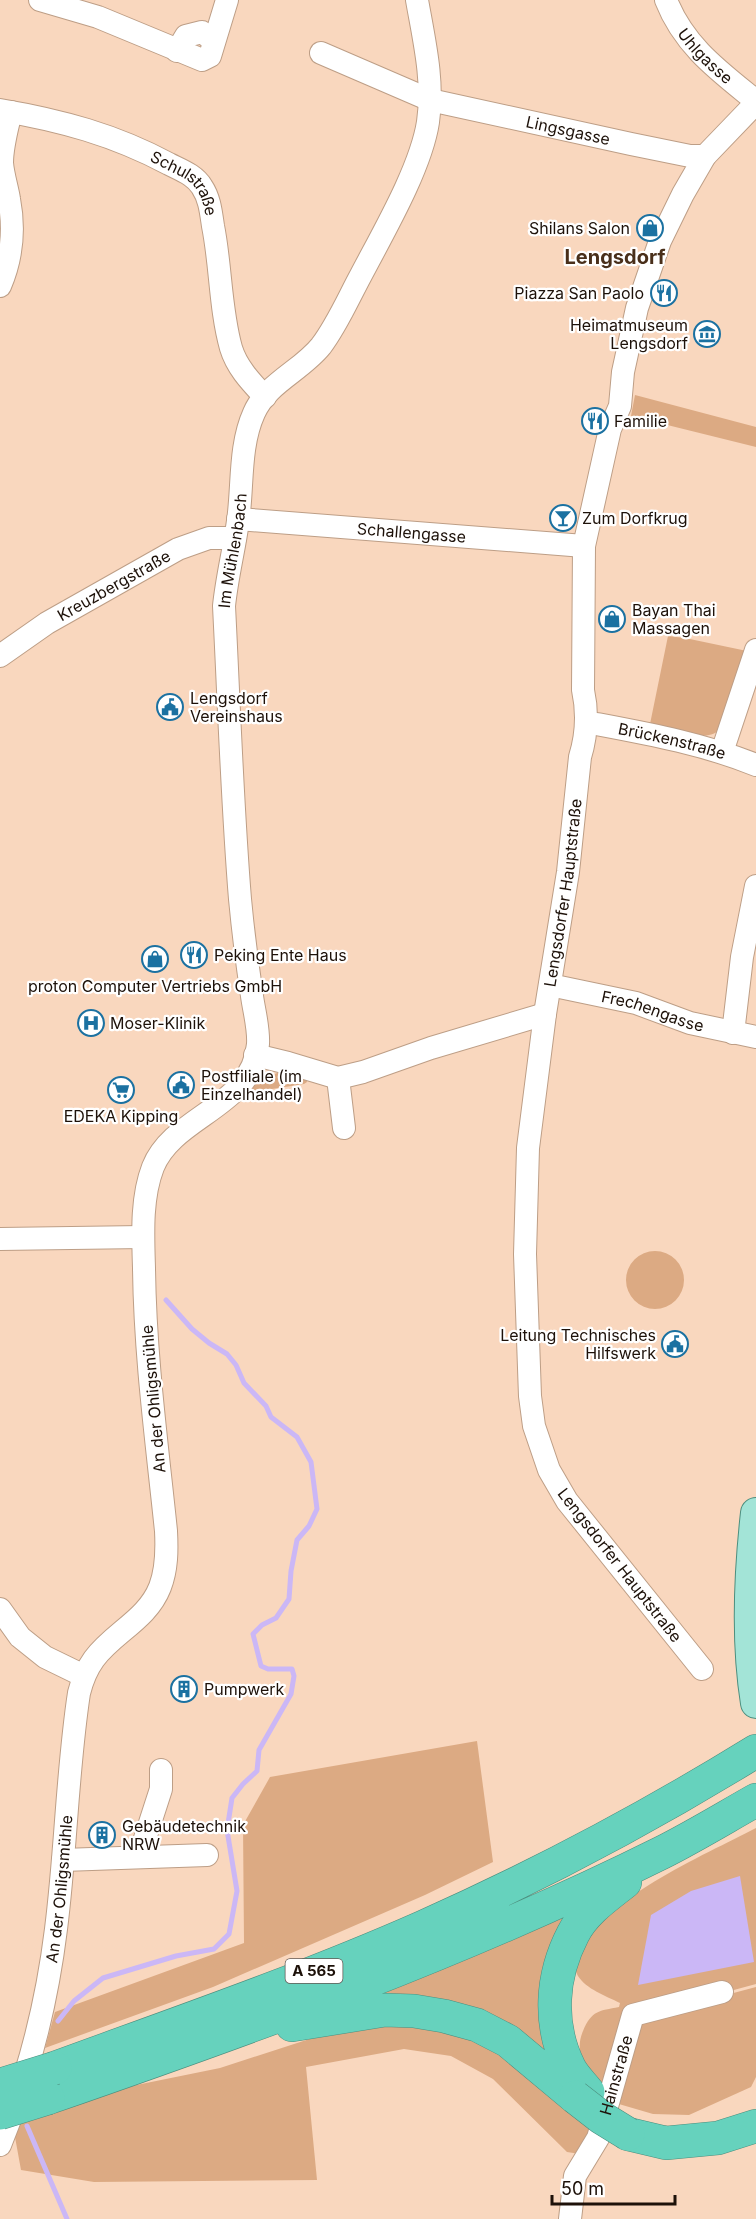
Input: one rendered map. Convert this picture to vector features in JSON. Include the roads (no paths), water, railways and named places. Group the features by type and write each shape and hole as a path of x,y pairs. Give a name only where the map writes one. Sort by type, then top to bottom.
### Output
{"highway":[{"name":"A 565","path":"0,2113 45,2074 305,1975 432,1923 566,1859 674,1801 756,1751"},
{"name":"A 565","path":"0,2085 225,2036 436,1955 662,1852 756,1800"},
{"path":"662,1852 597,1904 573,1933 556,1981 554,2026 569,2068 582,2094 602,2118 666,2143 718,2138 756,2126"},
{"path":"225,2036 386,2010 414,2011 477,2025 508,2042 582,2094"},
{"path":"629,2127 665,2131 714,2129 756,2110"}],"main road":[{"path":"755,1699 749,1625 752,1545 756,1514"}],"street":[{"path":"40,0 98,17 202,60 210,57 227,0"},
{"name":"Im Mühlenbach","path":"255,1055 257,1031 239,887 224,606 226,579 237,528 245,445 254,414 265,397 287,375 309,358 337,321 379,240 419,154 430,100 427,54 417,0"},
{"name":"Uhlgasse","path":"666,0 675,23 684,36 708,62 756,102"},
{"path":"321,53 430,100"},
{"name":"Lingsgasse","path":"430,100 631,144 690,156 705,156"},
{"name":"Lengsdorfer Hauptstraße","path":"702,1669 567,1502 549,1470 534,1426 529,1386 525,1265 526,1166 545,1014 568,872 580,757 585,741 584,546 610,429 620,406 623,372 637,308 660,242 683,194 705,156 756,102"},
{"path":"0,286 6,273 12,242 12,211 2,162 5,111"},
{"name":"Schulstraße","path":"5,111 105,134 145,151 191,175 202,186 208,199 216,237 221,291 231,349 248,378 265,397"},
{"name":"Schallengasse","path":"237,528 584,546"},
{"name":"Kreuzbergstraße","path":"0,656 47,623 178,549 237,528"},
{"path":"722,752 756,650"},
{"name":"Brückenstraße","path":"586,722 669,738 722,752 756,765"},
{"path":"733,1033 742,957 756,886"},
{"name":"Frechengasse","path":"550,985 636,1003 690,1023 756,1037"},
{"path":"255,1055 338,1078 545,1014"},
{"name":"An der Ohligsmühle","path":"0,2145 10,2121 45,2074 53,1953 76,1712 84,1676 95,1658 141,1617 155,1598 165,1571 166,1531 146,1333 143,1237 148,1185 153,1167 163,1148 236,1090 250,1071 255,1055"},
{"path":"338,1078 344,1128"},
{"path":"0,1239 143,1237"},
{"path":"0,1610 20,1637 45,1657 84,1676"},
{"path":"139,1857 161,1789 161,1770"},
{"path":"63,1860 207,1855"},
{"name":"Hainstraße","path":"570,2219 575,2176 598,2138 633,2015 722,1992"}],"waterway":[{"path":"58,2021 74,2001 103,1978 176,1956 214,1949 229,1934 237,1891 227,1830 232,1798 257,1771 259,1750 291,1694 294,1676 292,1669 268,1669 261,1666 253,1634 262,1625 276,1618 289,1599 297,1540 309,1526 317,1509 311,1462 297,1437 271,1417 266,1406 244,1383 236,1365 227,1354 192,1329 166,1300"},
{"path":"27,2126 67,2219"}],"place":[{"name":"Shilans Salon","path":"650,228"},
{"name":"Piazza San Paolo","path":"664,293"},
{"name":"Heimatmuseum Lengsdorf","path":"707,334"},
{"name":"Familie","path":"595,421"},
{"name":"Zum Dorfkrug","path":"563,518"},
{"name":"Bayan Thai Massagen","path":"612,619"},
{"name":"Lengsdorf Vereinshaus","path":"170,707"},
{"name":"Peking Ente Haus","path":"194,955"},
{"name":"proton Computer Vertriebs GmbH","path":"155,959"},
{"name":"Moser-Klinik","path":"91,1023"},
{"name":"Postfiliale (im Einzelhandel)","path":"181,1085"},
{"name":"EDEKA Kipping","path":"121,1090"},
{"name":"Leitung Technisches Hilfswerk","path":"675,1344"},
{"name":"Pumpwerk","path":"184,1689"},
{"name":"Gebäudetechnik NRW","path":"102,1835"}],"district":[{"name":"Lengsdorf","path":"615,257"}]}
